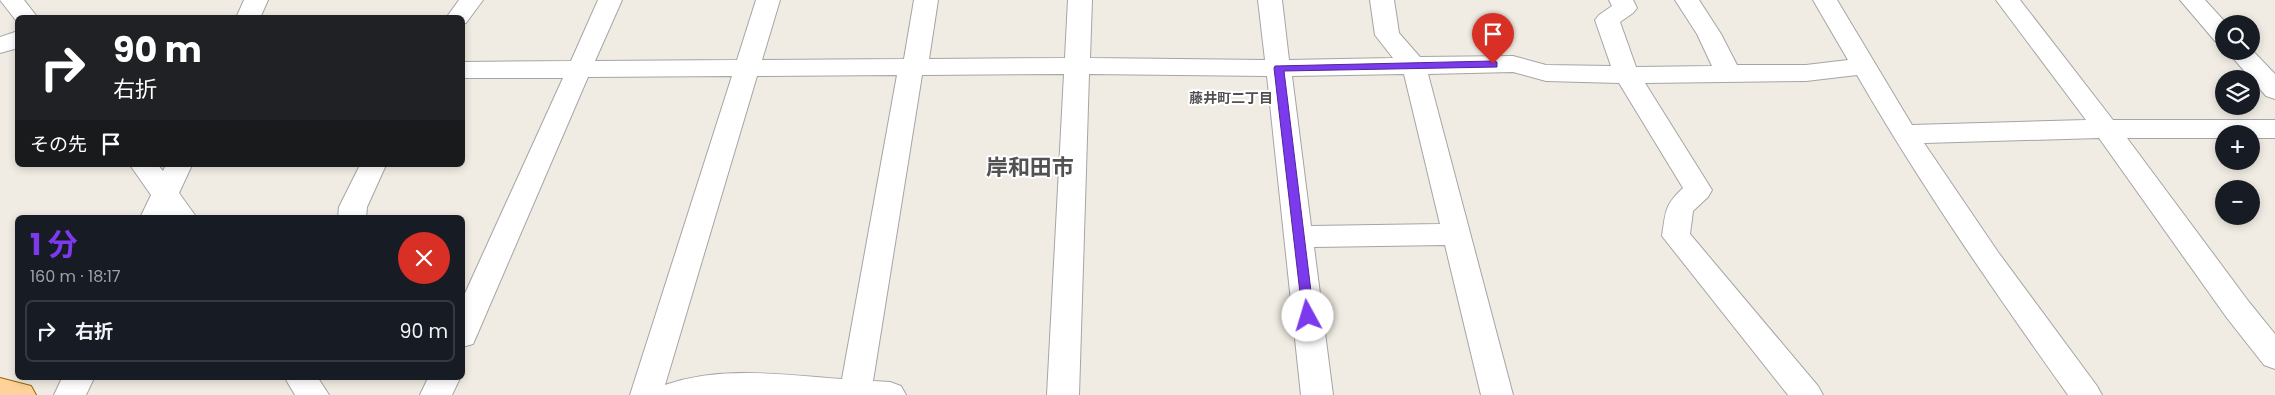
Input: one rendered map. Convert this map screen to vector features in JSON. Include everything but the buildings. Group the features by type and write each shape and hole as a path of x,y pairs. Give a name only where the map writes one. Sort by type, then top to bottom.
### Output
{"main road":[{"path":"0,392 20,395"}],"street":[{"path":"12,0 24,15"},
{"path":"249,15 256,0"},
{"path":"460,15 471,0"},
{"path":"465,328 610,0"},
{"path":"646,395 768,0"},
{"path":"856,392 926,0"},
{"path":"1063,395 1080,0"},
{"path":"1270,0 1317,395"},
{"path":"1382,0 1387,35 1414,66 1497,395"},
{"path":"1621,0 1625,8 1607,20 1627,75 1698,190 1680,207 1676,236 1807,395"},
{"path":"1687,0 1709,34 1728,74"},
{"path":"1825,0 1904,134 1988,260 2086,395"},
{"path":"2008,0 2106,128 2238,310 2275,356"},
{"path":"2192,0 2215,25"},
{"path":"0,45 15,41"},
{"path":"2247,60 2275,90"},
{"path":"465,70 746,70 1077,66 1279,68 1513,64 1546,73 1627,75 1806,73 1864,66"},
{"path":"1904,134 2106,128 2275,130"},
{"path":"145,167 181,215"},
{"path":"155,215 178,167"},
{"path":"352,215 353,207 372,167"},
{"path":"1298,237 1457,234"},
{"path":"70,395 77,380"},
{"path":"302,380 313,395"},
{"path":"436,395 443,380"},
{"path":"674,395 715,387 747,386 890,395"}],"district":[{"name":"藤井町二丁目","path":"1231,98"},
{"name":"岸和田市","path":"1030,167"}],"route":[{"path":"1308,316 1279,68 1493,64"}]}
